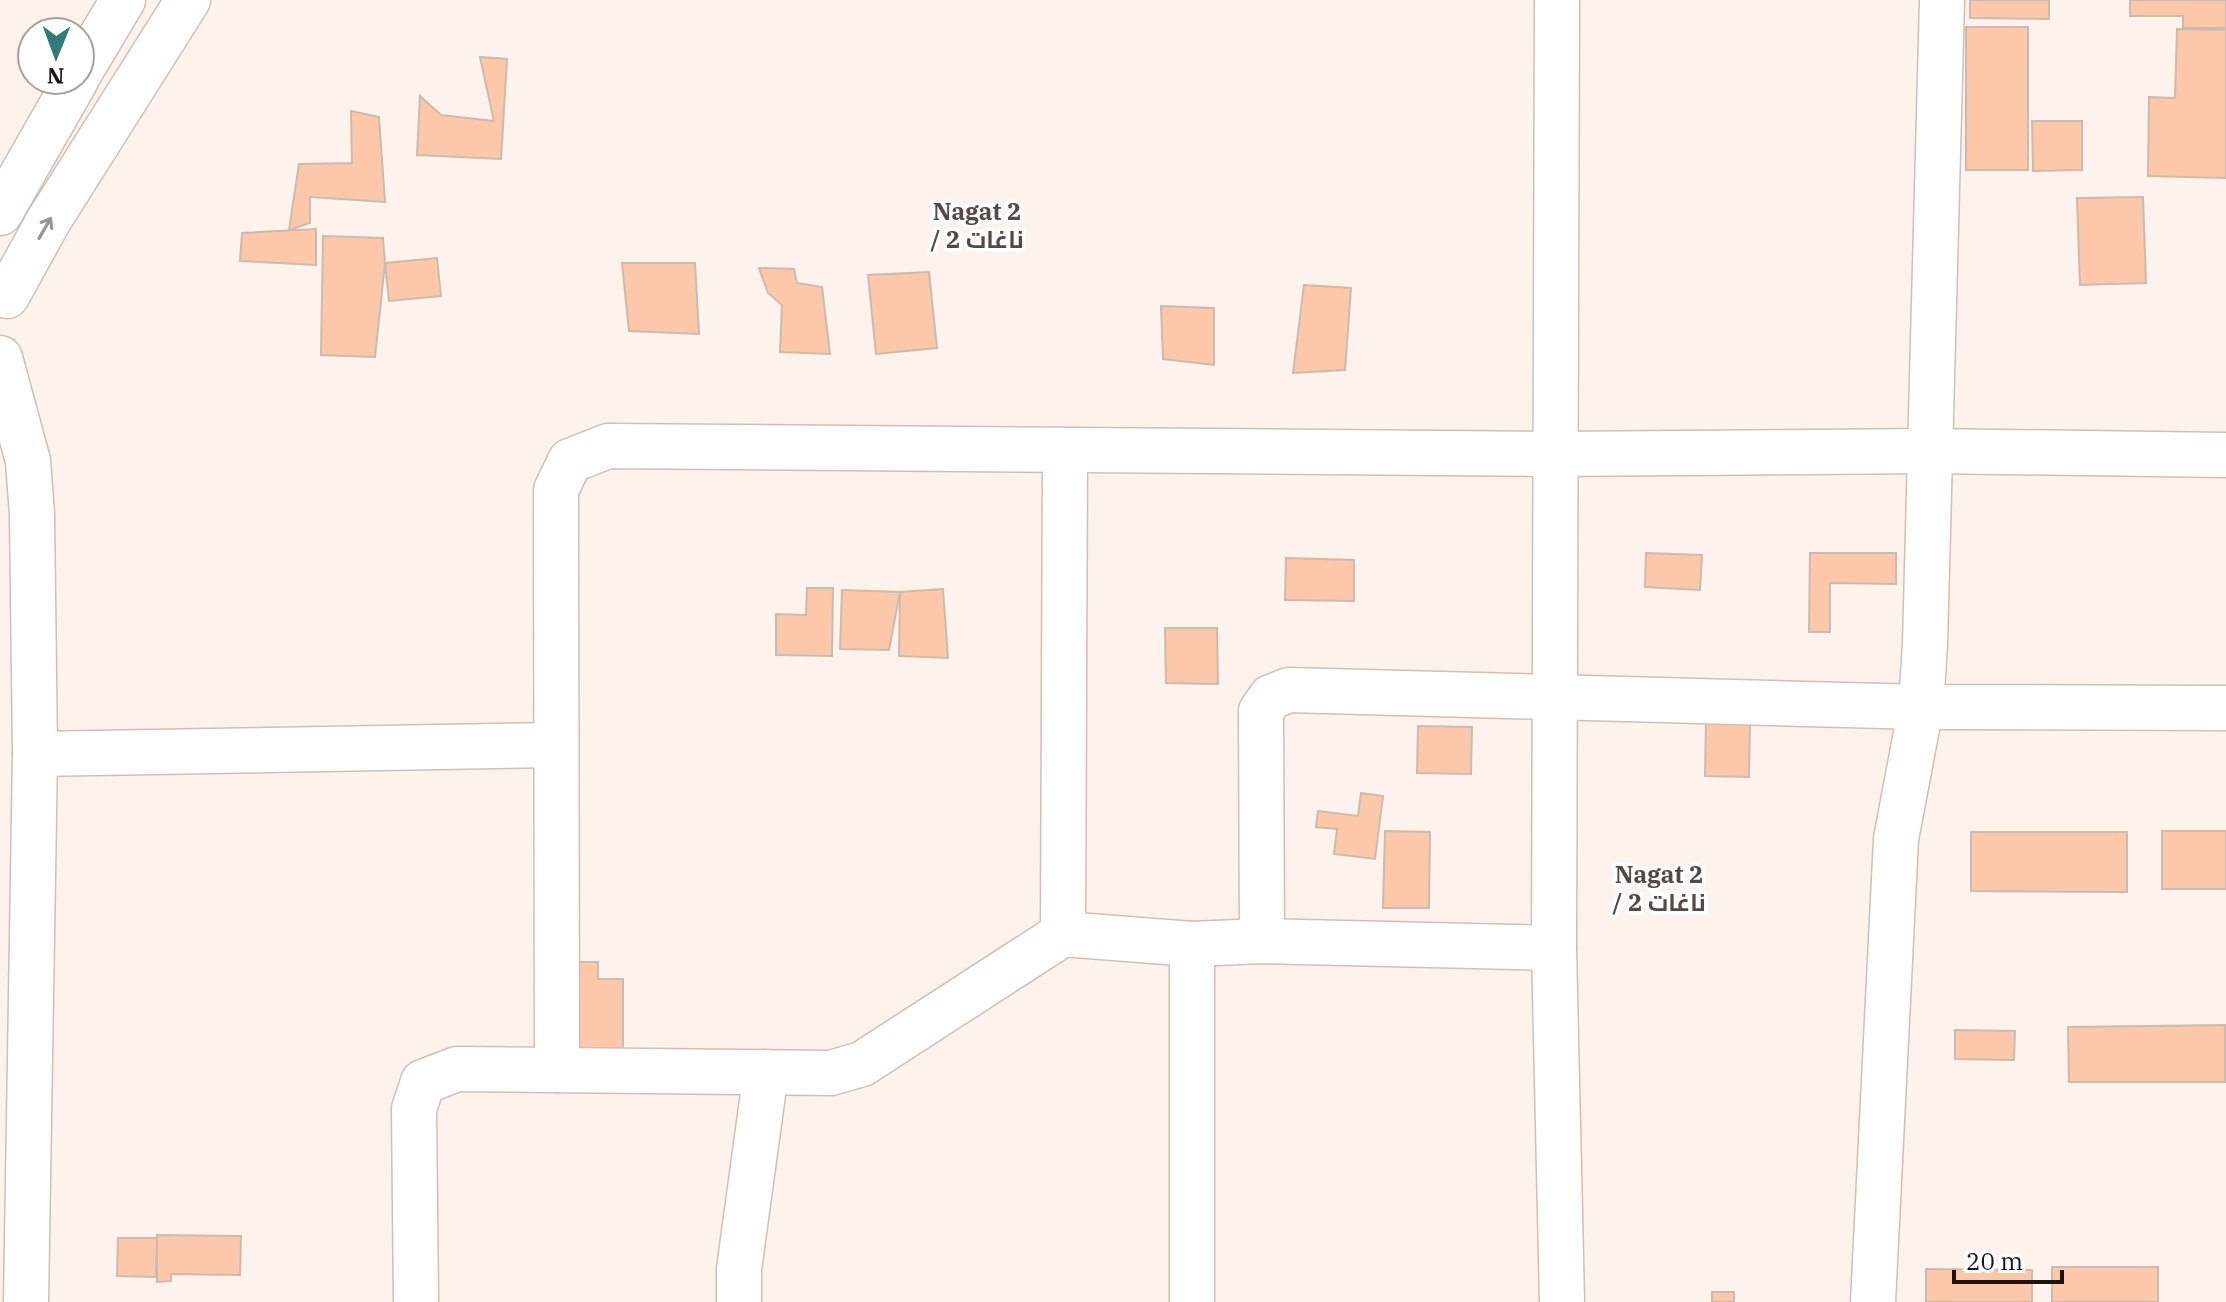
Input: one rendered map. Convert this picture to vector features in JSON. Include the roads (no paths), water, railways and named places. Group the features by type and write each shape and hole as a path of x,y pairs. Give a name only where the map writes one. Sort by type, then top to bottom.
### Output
{"street":[{"path":"96,45 123,0"},
{"path":"0,339 10,322 11,308 4,291 188,0"},
{"path":"1557,0 1554,948 1562,1302"},
{"path":"1873,1302 1896,839 1921,707 1932,451 1942,0"},
{"path":"0,213 67,96"},
{"path":"0,358 17,416 29,475 32,514 35,754 26,1302"},
{"path":"557,1070 556,490 570,461 608,446 1554,454 1932,451 2226,455"},
{"path":"1063,934 1065,451"},
{"path":"1262,941 1261,711 1271,697 1289,690 1921,707 2226,708"},
{"path":"35,754 556,745"},
{"path":"416,1302 414,1109 423,1082 457,1069 831,1073 862,1064 1063,934 1192,944 1262,941 1554,948"},
{"path":"1192,944 1192,1302"},
{"path":"739,1302 739,1269 766,1072"}],"district":[{"name":"Nagat 2 / ناغات 2","path":"977,226"},
{"name":"Nagat 2 / ناغات 2","path":"1659,889"}]}
